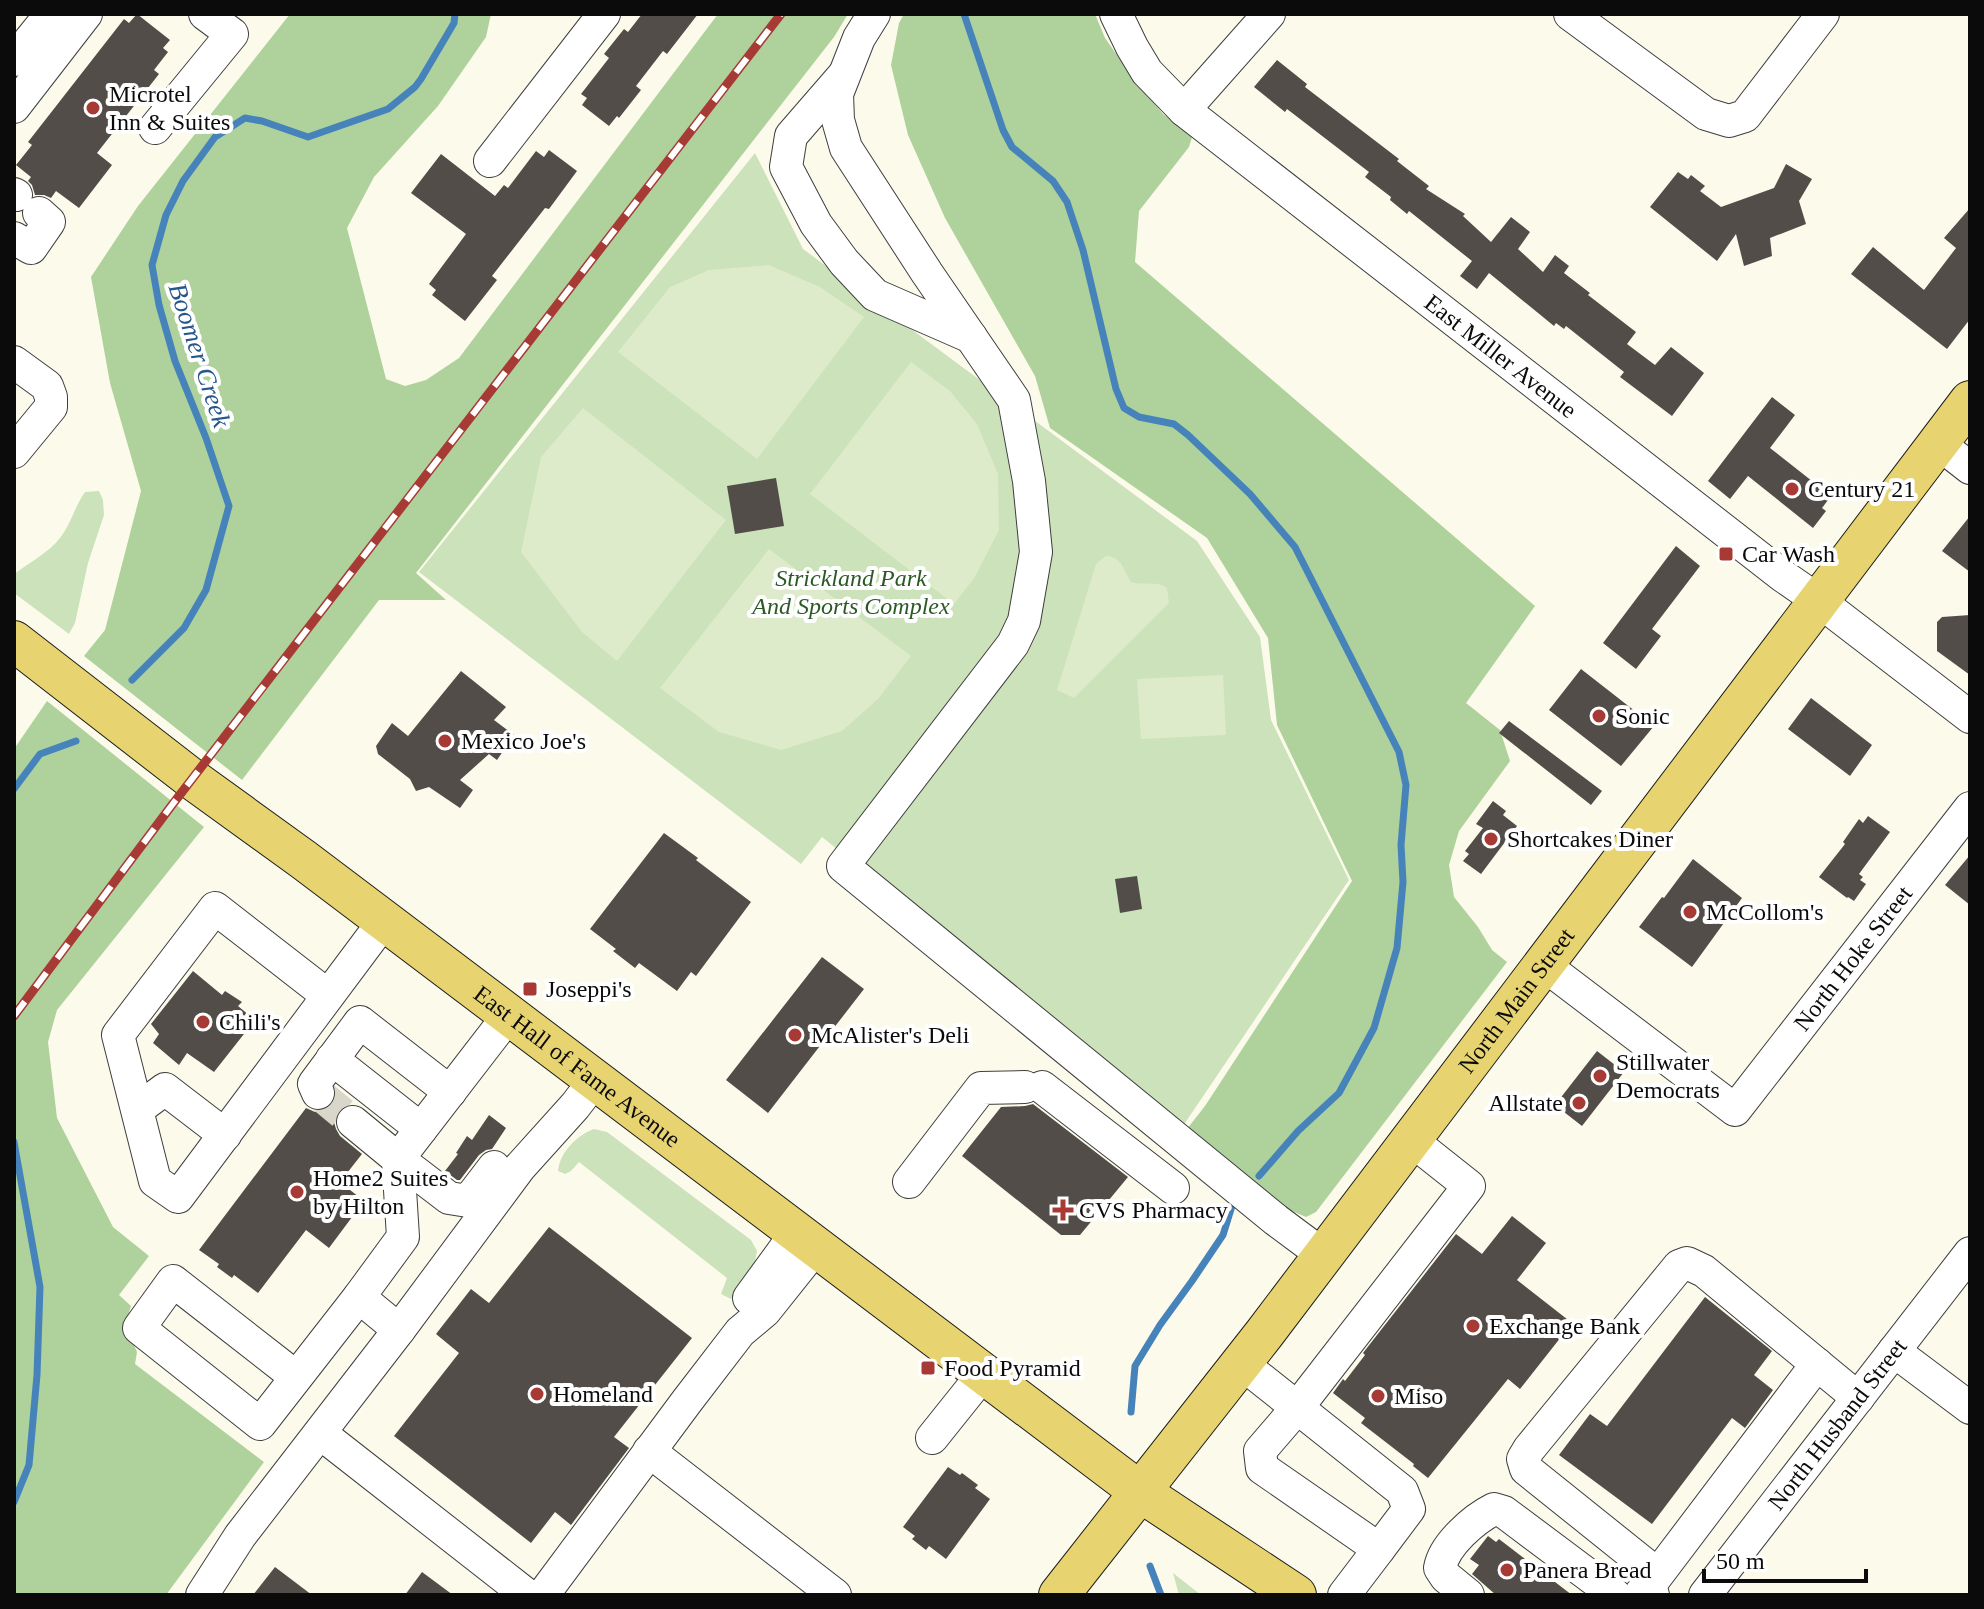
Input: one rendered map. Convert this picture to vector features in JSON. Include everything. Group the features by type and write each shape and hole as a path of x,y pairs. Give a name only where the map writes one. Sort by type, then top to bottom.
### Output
{"main road":[{"name":"North Main Street","path":"1059,1595 1241,1363 1970,401"},
{"name":"East Hall of Fame Avenue","path":"14,641 192,779 1139,1491 1296,1595"}],"street":[{"path":"14,107 86,14"},
{"path":"155,128 239,24 205,14"},
{"path":"874,14 859,38 837,94 838,120 846,148 1014,400 1029,481 1036,552 1024,621 1013,644 843,866 1323,1255"},
{"name":"East Miller Avenue","path":"1116,14 1147,72 1184,110 1774,569 1970,717"},
{"path":"1184,110 1269,14"},
{"path":"1570,14 1706,114 1729,121 1745,116 1823,14"},
{"path":"490,161 601,16"},
{"path":"845,73 791,136 786,167 816,224 844,262 875,295 971,337"},
{"path":"14,238 31,248 49,222 23,201"},
{"path":"14,362 47,386 51,397 51,407 14,452"},
{"path":"1938,443 1970,468"},
{"name":"North Hoke Street","path":"1544,965 1735,1110 1970,808"},
{"path":"327,995 215,908 118,1035 155,1181 178,1197 384,921"},
{"path":"296,1377 173,1281 139,1328 260,1424 359,1297 403,1237 398,1159 509,1015"},
{"path":"318,1093 314,1084 360,1022 450,1092"},
{"path":"332,1059 421,1129"},
{"path":"202,1595 240,1536 520,1167 595,1080"},
{"path":"909,1182 981,1088 1034,1087 1173,1188"},
{"path":"138,1109 165,1089 225,1135"},
{"path":"353,1122 449,1198 468,1201 513,1142 544,1140"},
{"path":"1379,1549 1262,1468 1260,1451 1297,1408 1469,1186 1411,1140"},
{"path":"543,1595 740,1332 765,1311 807,1239"},
{"name":"North Husband Street","path":"1705,1595 1970,1253"},
{"path":"1638,1594 1647,1566 1526,1469 1523,1459 1679,1266 1687,1263 1704,1271 1858,1398"},
{"path":"359,1297 399,1330"},
{"path":"1894,1351 1970,1408"},
{"path":"1241,1363 1402,1491 1409,1509 1344,1595"},
{"path":"1638,1594 1817,1364"},
{"path":"932,1438 984,1373"},
{"path":"320,1433 527,1595"},
{"path":"649,1451 835,1595"},
{"path":"1468,1595 1446,1577 1440,1568 1442,1559 1467,1528 1481,1515 1494,1509 1504,1512 1638,1594"}],"green space":[{"path":"290,14 491,14 486,37 438,106 374,177 347,228 386,379 405,386 426,380 459,358 718,14 848,14 834,37 416,573 446,600 379,600 242,780 84,656 105,630 141,491 110,383 91,277 138,206"},
{"path":"904,14 1095,14 1105,38 1131,75 1163,114 1193,134 1189,147 1139,211 1135,262 1535,606 1466,703 1500,730 1510,761 1459,831 1449,865 1454,897 1492,950 1507,962 1316,1212 1306,1217 1280,1206 1187,1129 1352,881 1277,725 1268,638 1207,538 1050,428 1035,376 945,218 908,135 891,65 899,23"},
{"name":"Strickland Park And Sports Complex","path":"755,153 803,249 1197,541 1260,637 1271,720 1349,880 1183,1126 822,837 801,864 419,572"},
{"path":"769,265 820,287 864,317 757,459 618,352 670,287 709,270"},
{"path":"911,362 950,391 977,424 998,474 999,530 975,577 954,604 810,494"},
{"path":"583,408 726,520 617,661 582,632 521,552 541,457"},
{"path":"99,491 104,515 88,563 75,623 69,634 14,593 14,574 60,538 85,492"},
{"path":"769,549 911,656 878,699 842,731 781,750 719,732 660,688"},
{"path":"1106,556 1119,561 1131,582 1158,584 1167,588 1169,603 1074,698 1057,690 1096,564"},
{"path":"1223,675 1226,735 1141,739 1137,679"},
{"path":"47,701 204,827 57,1010 48,1042 57,1118 113,1227 149,1256 119,1295 131,1306 125,1325 137,1352 135,1364 264,1462 166,1595 14,1595 14,749"},
{"path":"594,1129 607,1132 751,1240 757,1251 754,1266 731,1299 721,1294 727,1278 579,1162 565,1174 558,1171 570,1145"},
{"path":"1173,1573 1201,1595 1179,1595"}],"building":[{"name":"Microtel Inn & Suites","path":"137,14 170,40 163,48 168,52 154,70 159,74 97,153 112,165 79,208 56,191 51,198 35,195 28,181 31,177 16,165 32,145 28,142 124,19 129,23"},
{"path":"642,14 698,14 667,54 663,51 636,86 641,90 609,126 582,105 587,98 581,94 609,58 604,54 624,29 628,32"},
{"path":"1277,60 1307,84 1305,87 1399,159 1397,161 1429,186 1426,189 1465,214 1463,216 1491,242 1511,217 1530,232 1518,249 1543,272 1555,255 1569,266 1564,273 1636,332 1627,344 1655,365 1671,347 1704,373 1672,416 1620,377 1624,372 1566,326 1564,329 1556,323 1554,326 1489,273 1477,289 1460,276 1472,261 1409,211 1407,214 1390,200 1391,197 1365,177 1369,172 1254,87"},
{"path":"549,150 577,171 492,276 497,280 465,321 432,295 436,290 429,284 466,234 411,193 441,154 495,196 504,185 508,188 536,151 544,157"},
{"path":"1786,164 1812,179 1799,201 1806,224 1770,238 1772,256 1744,266 1736,234 1717,261 1650,207 1678,172 1688,179 1691,175 1705,186 1700,191 1721,207 1774,188"},
{"path":"1970,208 1970,319 1947,349 1851,274 1873,247 1924,290 1956,248 1944,238"},
{"path":"1772,397 1795,415 1770,448 1831,496 1822,508 1826,511 1813,528 1748,476 1730,499 1708,481"},
{"path":"776,478 784,526 735,534 727,486"},
{"path":"1970,516 1970,572 1942,551"},
{"path":"1676,546 1700,566 1652,629 1661,636 1636,669 1603,643"},
{"path":"1970,615 1970,675 1937,651 1937,622 1942,617"},
{"name":"Sonic","path":"1581,669 1654,726 1621,766 1549,710"},
{"name":"Mexico Joe's","path":"461,671 506,707 494,720 514,735 497,760 489,754 460,780 473,790 460,808 429,787 416,791 410,779 378,754 376,746 392,723 408,736"},
{"path":"1811,698 1872,745 1850,776 1788,729"},
{"path":"1509,721 1602,791 1591,805 1499,733"},
{"name":"Shortcakes Diner","path":"1493,801 1506,811 1503,815 1517,826 1481,874 1463,861 1469,854 1465,851 1483,828 1476,824"},
{"path":"1868,816 1890,832 1859,874 1863,877 1860,880 1866,884 1854,901 1819,877 1845,844 1843,842 1859,819 1863,823"},
{"path":"664,833 751,902 696,976 691,972 677,991 639,963 635,968 590,929"},
{"path":"1970,855 1970,905 1945,885"},
{"name":"McCollom's","path":"1693,859 1742,898 1692,967 1639,927"},
{"path":"1137,876 1142,909 1120,913 1115,879"},
{"name":"McAlister's Deli","path":"822,957 864,989 768,1113 726,1080"},
{"name":"Chili's","path":"193,971 222,995 225,991 242,1002 238,1006 255,1020 214,1072 187,1053 179,1065 153,1043 159,1034 151,1024"},
{"path":"1597,1051 1624,1072 1582,1126 1555,1105"},
{"name":"CVS Pharmacy","path":"1033,1104 1128,1177 1080,1235 1061,1235 962,1156 1001,1107"},
{"name":"Home2 Suites by Hilton","path":"306,1108 320,1111 334,1122 340,1136 362,1154 340,1182 364,1201 329,1248 306,1230 258,1293 234,1275 232,1278 199,1250"},
{"path":"489,1115 506,1128 492,1149 479,1155 457,1180 445,1171 467,1136 472,1140"},
{"name":"Exchange Bank","path":"1512,1216 1546,1243 1517,1280 1572,1323 1520,1389 1508,1379 1428,1478 1361,1423 1365,1418 1333,1393 1456,1234 1482,1254"},
{"name":"Homeland","path":"549,1227 692,1338 614,1437 629,1448 571,1525 555,1512 531,1543 394,1436 459,1353 436,1334 471,1289 489,1303"},
{"path":"1705,1297 1772,1351 1754,1375 1773,1390 1745,1428 1732,1418 1652,1524 1559,1455 1590,1414 1607,1426"},
{"path":"948,1467 978,1485 975,1488 990,1499 946,1559 929,1546 926,1550 903,1527"},
{"name":"Panera Bread","path":"1488,1536 1496,1542 1499,1539 1572,1595 1496,1595 1472,1574 1479,1565 1470,1559"},
{"path":"275,1567 312,1595 253,1595"},
{"path":"422,1572 453,1595 405,1595"}],"waterway":[{"name":"Boomer Creek","path":"132,680 184,628 206,590 229,506 175,361 159,305 152,265 166,215 183,181 215,137 245,118 308,137 388,109 421,79 454,23 455,14"},
{"path":"964,14 1003,130 1012,147 1053,181 1067,202 1083,250 1116,389 1124,408 1139,417 1174,424 1188,435 1250,494 1295,547 1399,752 1406,785 1401,845 1403,882 1397,948 1374,1028 1339,1093 1298,1131 1259,1176"},
{"name":"Boomer Creek","path":"14,789 40,754 76,741"},
{"name":"Boomer Creek","path":"14,1142 40,1287 37,1375 29,1465 14,1502"},
{"path":"1131,1412 1135,1366 1223,1235 1232,1206"},
{"path":"1150,1566 1161,1595"}],"tunnel":[{"path":"318,1093 353,1122"}],"railway":[{"path":"14,1016 172,805 781,14"}],"place":[{"name":"Microtel Inn & Suites","path":"93,108"},
{"name":"Century 21","path":"1792,489"},
{"name":"Car Wash","path":"1726,554"},
{"name":"Sonic","path":"1599,716"},
{"name":"Mexico Joe's","path":"445,741"},
{"name":"Shortcakes Diner","path":"1491,839"},
{"name":"McCollom's","path":"1690,912"},
{"name":"Joseppi's","path":"530,989"},
{"name":"Chili's","path":"203,1022"},
{"name":"McAlister's Deli","path":"795,1035"},
{"name":"Stillwater Democrats","path":"1600,1076"},
{"name":"Allstate","path":"1579,1103"},
{"name":"Home2 Suites by Hilton","path":"297,1192"},
{"name":"CVS Pharmacy","path":"1063,1210"},
{"name":"Exchange Bank","path":"1473,1326"},
{"name":"Food Pyramid","path":"928,1368"},
{"name":"Homeland","path":"537,1394"},
{"name":"Miso","path":"1378,1396"},
{"name":"Panera Bread","path":"1507,1570"}]}
